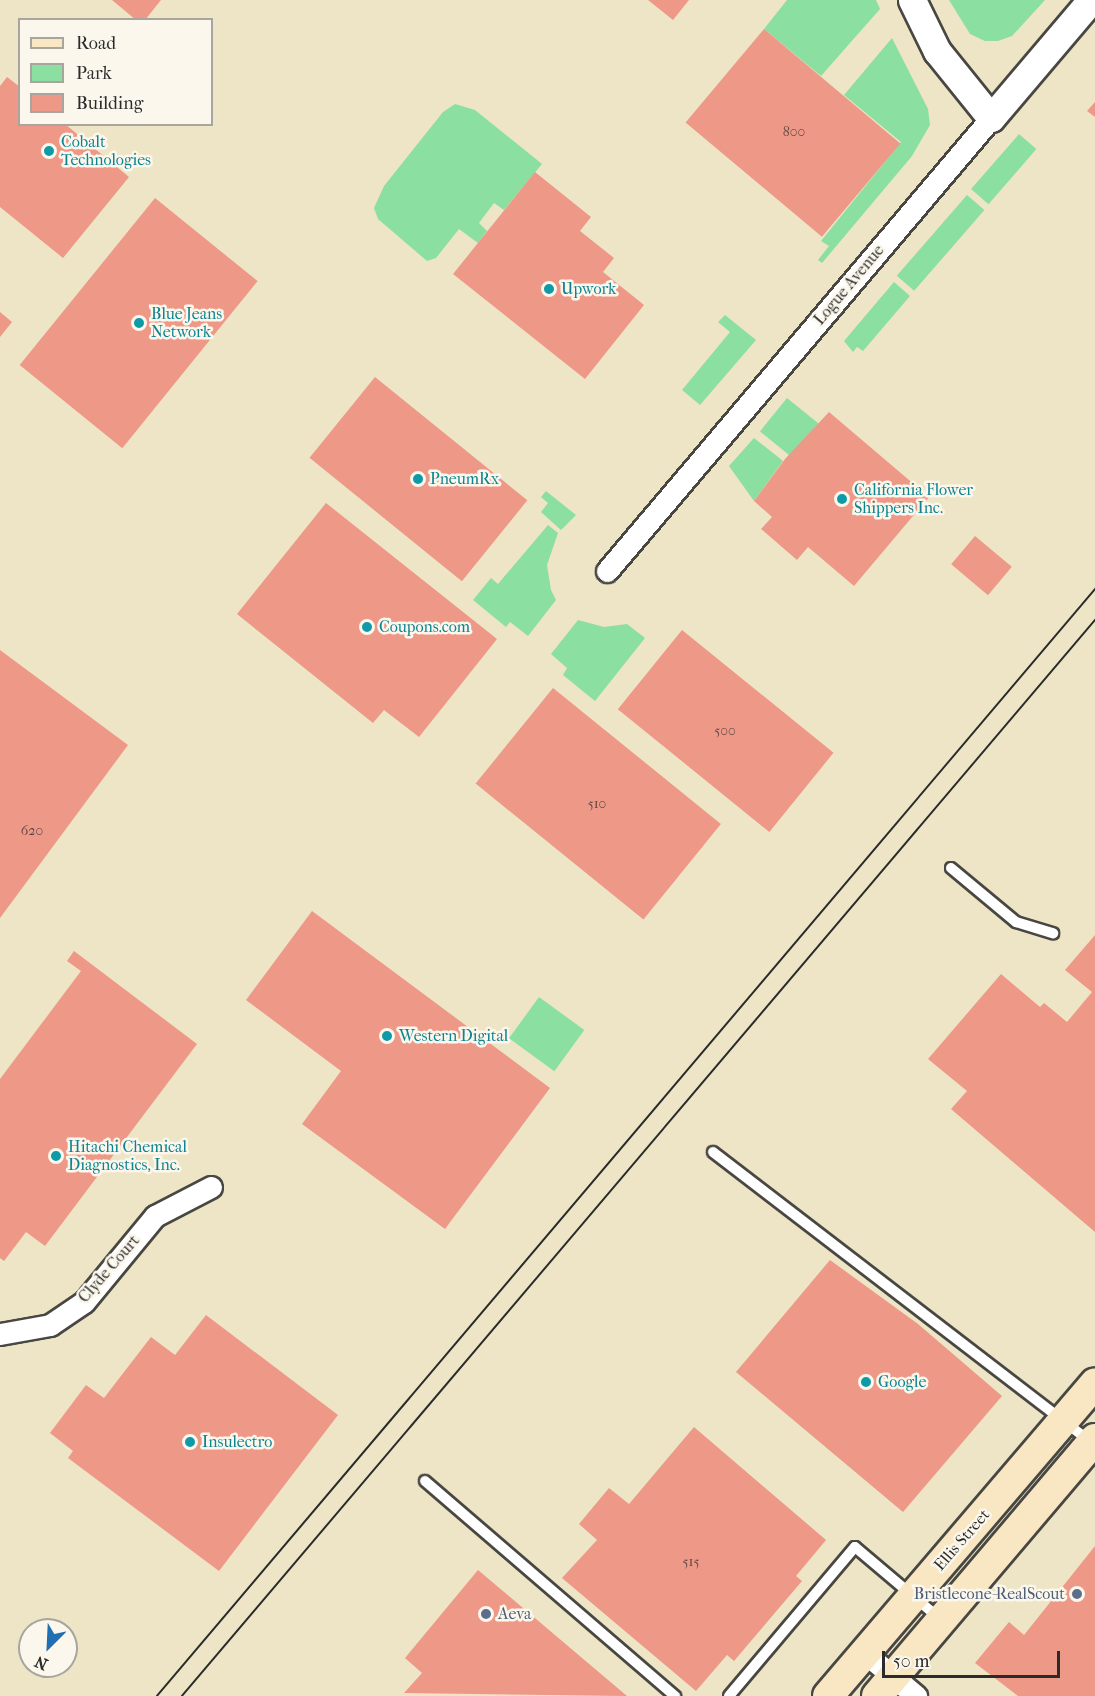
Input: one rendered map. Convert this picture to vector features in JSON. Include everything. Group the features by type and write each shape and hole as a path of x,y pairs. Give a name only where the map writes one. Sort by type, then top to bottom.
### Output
{"main road":[{"name":"Ellis Street","path":"828,1696 1062,1420 1094,1387"},
{"path":"885,1686 1094,1441"}],"street":[{"path":"912,0 937,51 991,118"},
{"name":"Logue Avenue","path":"607,570 1091,0"},
{"name":"Clyde Court","path":"0,1334 50,1325 84,1302 156,1216 211,1187"},
{"path":"865,1653 885,1686 916,1696"}],"lane":[{"path":"951,868 1016,922 1053,933"},
{"path":"714,1152 1062,1420 1094,1441"},
{"path":"425,1481 675,1696"},
{"path":"729,1696 855,1548 942,1620"}],"green space":[{"path":"787,0 876,0 880,9 821,76 764,29"},
{"path":"949,0 1045,0 1012,36 998,41 985,41 970,34"},
{"path":"892,38 928,109 930,125 912,156 822,263 818,260 829,246 821,241 901,142 844,95"},
{"path":"455,104 475,110 542,164 504,210 494,203 479,223 487,231 478,243 459,229 436,258 427,261 378,219 374,208 384,186 443,112"},
{"path":"1019,134 1036,149 988,204 971,189"},
{"path":"967,195 984,210 914,291 897,276"},
{"path":"894,282 910,296 863,351 857,347 853,352 844,341"},
{"path":"725,315 756,340 700,405 682,390 730,332 718,322"},
{"path":"787,398 819,424 792,457 760,431"},
{"path":"754,438 783,461 754,501 729,466"},
{"path":"546,491 576,515 561,530 541,512 548,503 541,497"},
{"path":"548,525 558,533 547,565 551,590 556,600 528,636 510,622 506,627 473,600 491,578 498,584"},
{"path":"578,620 604,627 627,624 645,638 595,701 563,675 567,668 551,654"},
{"path":"539,997 584,1030 554,1071 509,1038"}],"building":[{"path":"112,0 161,0 147,18 134,18"},
{"path":"648,0 689,0 673,20"},
{"path":"764,29 900,143 822,237 686,122"},
{"name":"Cobalt Technologies","path":"7,77 18,85 18,126 67,126 129,177 63,258 0,207 0,86"},
{"path":"1095,102 1095,117 1087,111"},
{"name":"Upwork","path":"535,172 591,217 580,231 614,258 603,272 644,305 585,379 453,274"},
{"name":"Blue Jeans Network","path":"155,198 258,281 122,448 20,365"},
{"path":"0,312 12,322 0,337"},
{"name":"PneumRx","path":"375,377 527,500 462,581 310,458"},
{"name":"California Flower Shippers Inc.","path":"829,412 929,497 854,586 808,547 797,560 761,529 772,517 754,501 785,459"},
{"name":"Coupons.com","path":"326,503 497,639 419,737 384,710 373,723 237,614"},
{"path":"975,536 1012,567 988,595 951,564"},
{"path":"682,630 834,753 769,832 618,709"},
{"path":"0,650 128,745 0,918"},
{"path":"553,688 721,824 643,920 476,784"},
{"name":"Western Digital","path":"312,911 550,1088 445,1229 302,1124 341,1071 246,1000"},
{"path":"1095,935 1095,1232 951,1109 967,1091 928,1059 1001,974 1040,1007 1044,1003 1067,1022 1092,992 1065,970"},
{"name":"Hitachi Chemical Diagnostics, Inc.","path":"74,951 197,1044 45,1246 26,1232 4,1261 0,1258 0,1079 81,971 67,961"},
{"name":"Google","path":"830,1260 918,1324 1002,1396 903,1512 736,1372"},
{"name":"Insulectro","path":"206,1315 338,1415 219,1571 68,1458 73,1451 50,1433 86,1385 104,1398 151,1337 175,1355"},
{"path":"694,1427 826,1540 796,1576 802,1581 734,1661 727,1655 696,1691 562,1578 597,1540 579,1524 609,1488 629,1504"},
{"name":"Bristlecone-RealScout","path":"1095,1546 1095,1696 1018,1696 975,1663 1009,1622 1024,1635"},
{"name":"Aeva","path":"478,1570 627,1696 404,1693 422,1673 405,1658"}],"tram line":[{"path":"157,1696 1095,589"},
{"path":"182,1696 1095,620"}],"place":[{"name":"Cobalt Technologies","path":"49,151"},
{"name":"Upwork","path":"549,289"},
{"name":"Blue Jeans Network","path":"139,323"},
{"name":"PneumRx","path":"418,479"},
{"name":"California Flower Shippers Inc.","path":"842,499"},
{"name":"Coupons.com","path":"367,627"},
{"name":"Western Digital","path":"387,1036"},
{"name":"Hitachi Chemical Diagnostics, Inc.","path":"56,1156"},
{"name":"Google","path":"866,1382"},
{"name":"Insulectro","path":"190,1442"},
{"name":"Bristlecone-RealScout","path":"1077,1594"},
{"name":"Aeva","path":"486,1614"}]}
